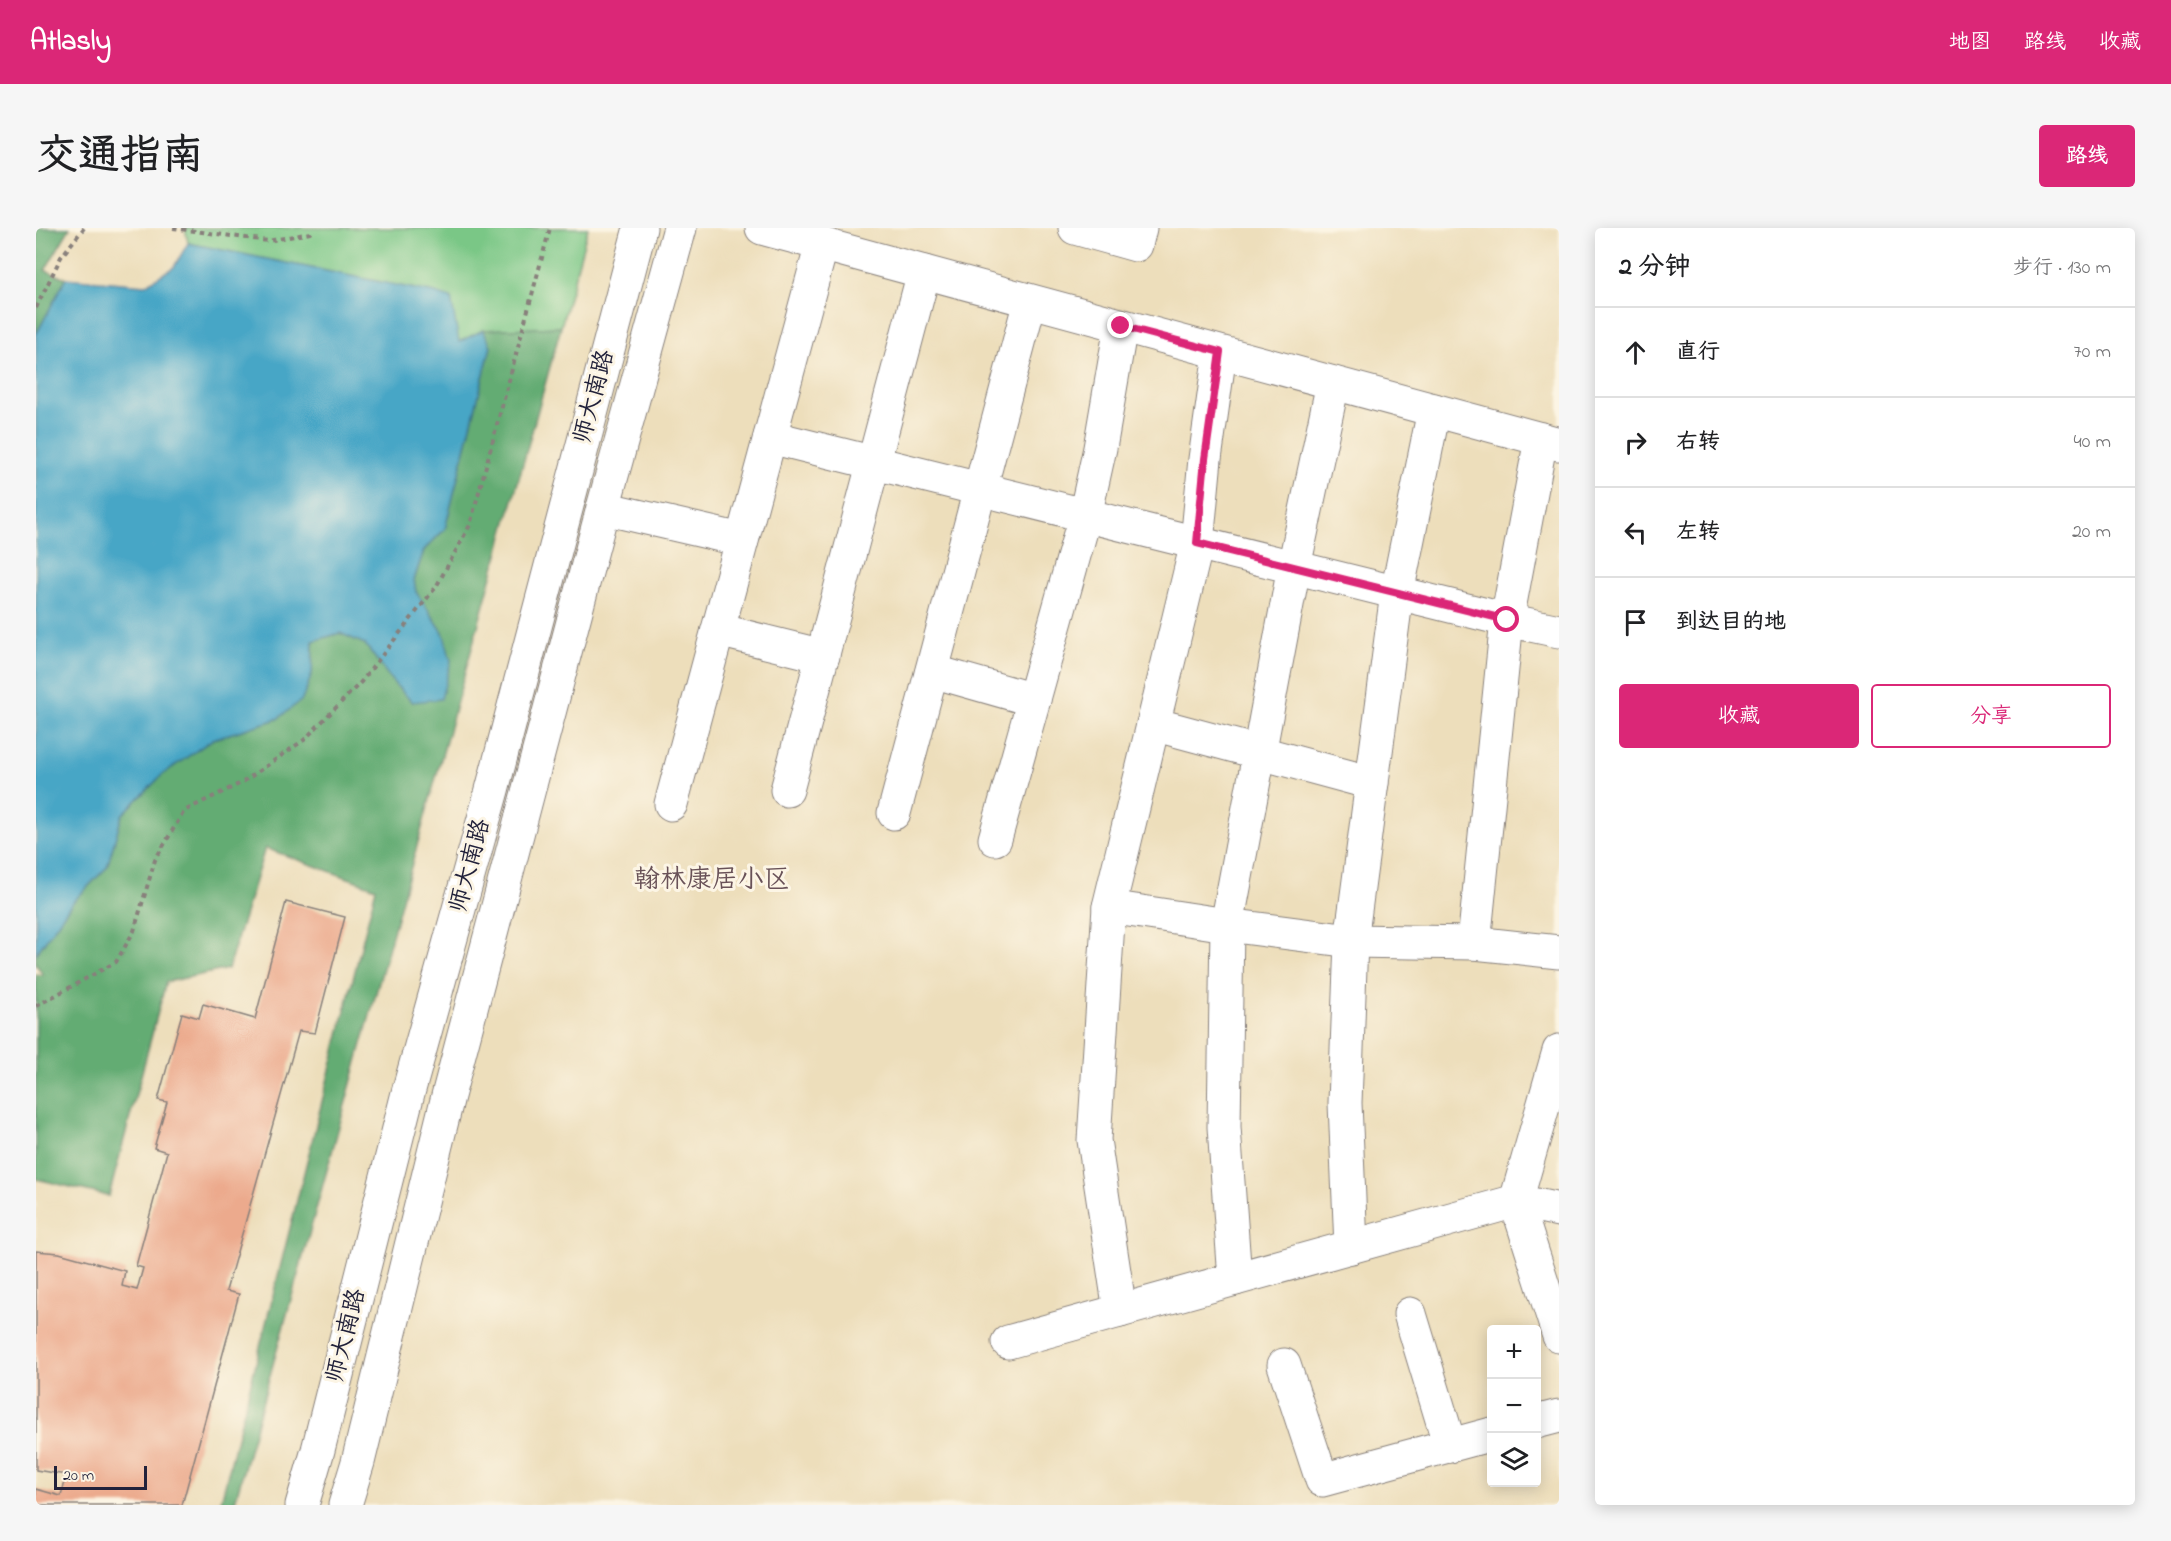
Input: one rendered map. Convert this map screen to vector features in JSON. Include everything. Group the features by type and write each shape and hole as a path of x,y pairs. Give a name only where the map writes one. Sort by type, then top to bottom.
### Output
{"street":[{"name":"师大南路","path":"302,1505 408,1093 492,790 640,228"},
{"name":"师大南路","path":"345,1505 358,1462 448,1096 603,508 680,228"},
{"path":"762,228 809,237 924,272 1550,442 1507,620 1474,943"},
{"path":"1075,228 1136,245 1140,228"},
{"path":"670,804 770,437 809,237"},
{"path":"787,790 924,272"},
{"path":"894,813 1030,301"},
{"path":"995,839 1085,516 1100,448 1121,326"},
{"path":"1120,1311 1095,1140 1109,906 1197,543 1205,459 1220,352"},
{"path":"1234,1279 1224,1127 1227,925 1294,567 1333,383"},
{"path":"1351,1246 1346,1103 1351,941 1397,593 1434,410"},
{"path":"770,437 1559,632"},
{"path":"603,508 742,540"},
{"path":"718,630 823,656"},
{"path":"932,671 1034,700"},
{"path":"1153,724 1372,783"},
{"path":"1109,906 1227,925 1351,941 1474,943 1559,952"},
{"path":"1559,1051 1516,1201 1559,1336"},
{"path":"1008,1342 1516,1201 1559,1210"},
{"path":"1410,1314 1450,1446"},
{"path":"1284,1365 1322,1480 1487,1435"},
{"path":"1541,1421 1559,1416"}],"path":[{"path":"36,308 61,257 84,228"},
{"path":"173,228 268,241 310,233 310,228"},
{"path":"36,1006 116,962 134,931 155,860 184,811 243,782 304,740 362,682 436,587 470,525 550,228"}],"green space":[{"path":"36,228 70,228 45,270 66,278 36,335"},
{"path":"185,228 588,228 561,327 483,330 459,342 435,293 188,243"},
{"path":"561,327 234,1505 220,1505 376,888 265,848 228,969 166,982 109,1196 36,1179 36,974 43,975 36,964 36,954 71,904 107,867 122,815 163,774 213,739 277,719 312,674 313,641 340,633 365,644 393,682 412,702 443,632 416,592 414,580 424,550 445,529 491,346 483,330"}],"water":[{"path":"188,243 435,293 451,298 459,342 483,330 491,346 445,529 424,550 414,580 416,592 443,632 451,661 441,699 412,702 393,682 365,644 340,633 313,641 312,674 302,700 277,719 213,739 163,774 122,815 107,867 71,904 36,954 36,335 66,278 145,285 174,267"}],"building":[{"path":"286,902 345,917 315,1033 299,1031 226,1291 239,1294 182,1505 36,1505 36,1489 61,1496 67,1475 36,1470 36,1251 59,1253 125,1271 122,1286 137,1290 143,1268 136,1266 167,1152 154,1148 167,1102 158,1100 182,1013 199,1018 203,1004 255,1019"}],"district":[{"name":"翰林康居小区","path":"712,881"}],"route":[{"path":"1121,326 1220,352 1205,459 1197,543 1507,620"}]}
